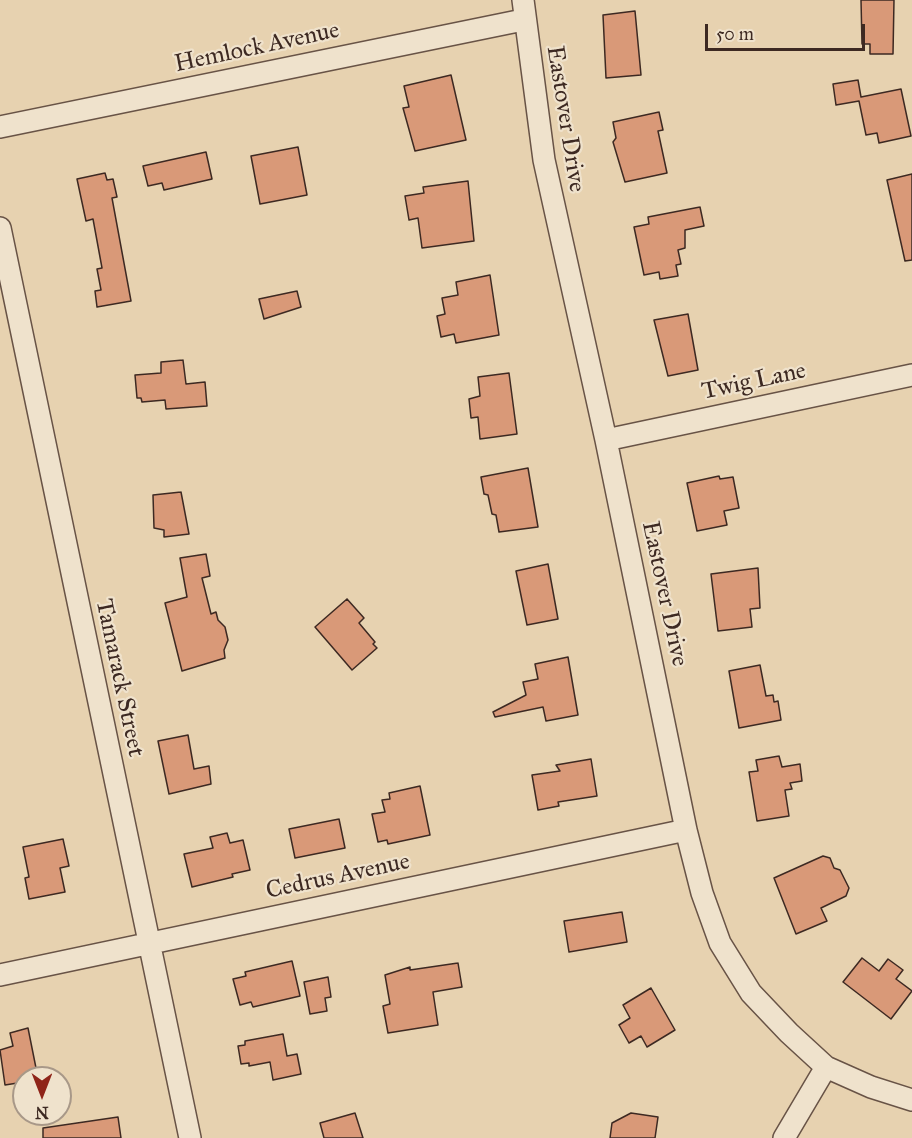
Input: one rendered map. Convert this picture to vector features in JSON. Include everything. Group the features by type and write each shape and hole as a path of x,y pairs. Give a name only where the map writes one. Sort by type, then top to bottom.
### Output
{"street":[{"name":"Hemlock Avenue","path":"0,127 523,10"},
{"name":"Eastover Drive","path":"523,10 544,160 606,440 686,830 702,893 720,943 751,993 826,1067 871,1087 912,1100"},
{"name":"Tamarack Street","path":"0,228 190,1138"},
{"name":"Twig Lane","path":"606,440 912,375"},
{"name":"Cedrus Avenue","path":"0,975 686,830"},
{"path":"784,1138 826,1067"}],"building":[{"path":"861,0 894,0 893,54 870,54 870,44 862,44"},
{"path":"635,11 641,75 606,78 603,15"},
{"path":"451,75 466,140 415,151 403,108 409,107 404,86"},
{"path":"858,80 861,97 901,89 911,136 879,143 877,133 866,135 859,101 836,105 833,84"},
{"path":"659,112 663,130 658,131 667,173 625,182 613,142 616,138 613,122"},
{"path":"298,147 307,195 260,204 251,156"},
{"path":"206,152 212,179 164,190 162,183 148,186 143,166"},
{"path":"105,173 107,180 113,179 117,197 112,198 131,301 97,307 95,291 101,290 97,269 102,268 93,219 86,221 77,179"},
{"path":"912,174 912,260 905,261 887,180"},
{"path":"468,181 474,241 422,248 418,218 409,220 405,196 424,193 423,187"},
{"path":"700,207 704,226 685,230 685,248 678,250 681,264 676,265 678,276 660,279 659,272 644,275 634,227 649,224 648,217"},
{"path":"490,275 499,335 456,343 454,334 441,337 437,316 445,314 442,298 458,295 456,282"},
{"path":"297,291 301,307 264,319 259,299"},
{"path":"688,314 698,370 668,376 654,320"},
{"path":"183,360 186,384 205,382 207,406 166,409 165,400 142,402 141,398 137,398 135,375 161,373 161,362"},
{"path":"509,373 517,434 480,439 478,417 471,418 469,399 480,396 478,377"},
{"path":"528,468 538,527 499,532 496,515 492,514 488,495 484,494 481,477"},
{"path":"719,476 720,479 733,477 739,508 724,511 727,525 697,531 687,483"},
{"path":"181,492 189,534 164,537 164,530 154,528 153,495"},
{"path":"206,554 210,576 202,578 211,614 216,612 218,620 225,627 228,640 224,650 225,658 182,671 165,603 187,597 180,558"},
{"path":"548,564 558,619 527,625 516,571"},
{"path":"758,568 760,608 750,609 752,627 718,631 711,574"},
{"path":"347,599 364,618 359,623 375,642 373,644 377,648 352,670 315,627"},
{"path":"568,657 578,715 546,721 543,707 495,717 493,712 526,695 523,682 538,679 535,664"},
{"path":"760,665 766,696 773,695 774,702 778,701 781,720 739,728 729,671"},
{"path":"188,735 194,769 209,766 211,784 169,794 158,741"},
{"path":"779,756 782,767 800,764 802,781 790,783 792,789 785,790 789,816 757,821 749,772 758,771 756,760"},
{"path":"591,759 597,796 558,802 559,806 538,810 532,775 560,771 556,765"},
{"path":"420,786 430,835 388,844 387,840 378,842 372,814 385,812 382,800 390,799 389,793"},
{"path":"339,819 345,848 295,858 289,829"},
{"path":"227,833 230,843 243,840 250,870 232,874 233,877 192,887 184,854 213,848 210,837"},
{"path":"63,839 69,866 60,868 65,892 29,899 25,878 29,877 23,847"},
{"path":"823,856 830,858 834,868 840,870 849,888 846,896 821,908 827,921 796,934 774,878"},
{"path":"622,912 627,942 569,952 564,921"},
{"path":"862,958 879,971 888,959 903,970 896,979 912,991 891,1019 843,982"},
{"path":"292,961 300,996 253,1007 251,1002 240,1005 233,979 246,976 245,972"},
{"path":"458,963 462,987 433,992 438,1025 388,1033 383,1006 390,1004 385,975 410,967 410,970"},
{"path":"328,977 331,997 325,998 327,1011 310,1014 304,982"},
{"path":"651,988 675,1030 647,1047 641,1036 629,1043 619,1025 630,1018 623,1005"},
{"path":"28,1028 36,1066 12,1066 12,1084 5,1085 0,1050 13,1046 10,1033"},
{"path":"283,1034 287,1056 297,1054 301,1074 273,1080 270,1062 249,1066 249,1063 241,1064 238,1046 245,1045 245,1041"},
{"path":"355,1113 363,1138 324,1138 320,1123"},
{"path":"631,1113 658,1117 655,1138 610,1138 612,1123"},
{"path":"118,1117 121,1138 43,1138 43,1128 72,1126 72,1124"}]}
